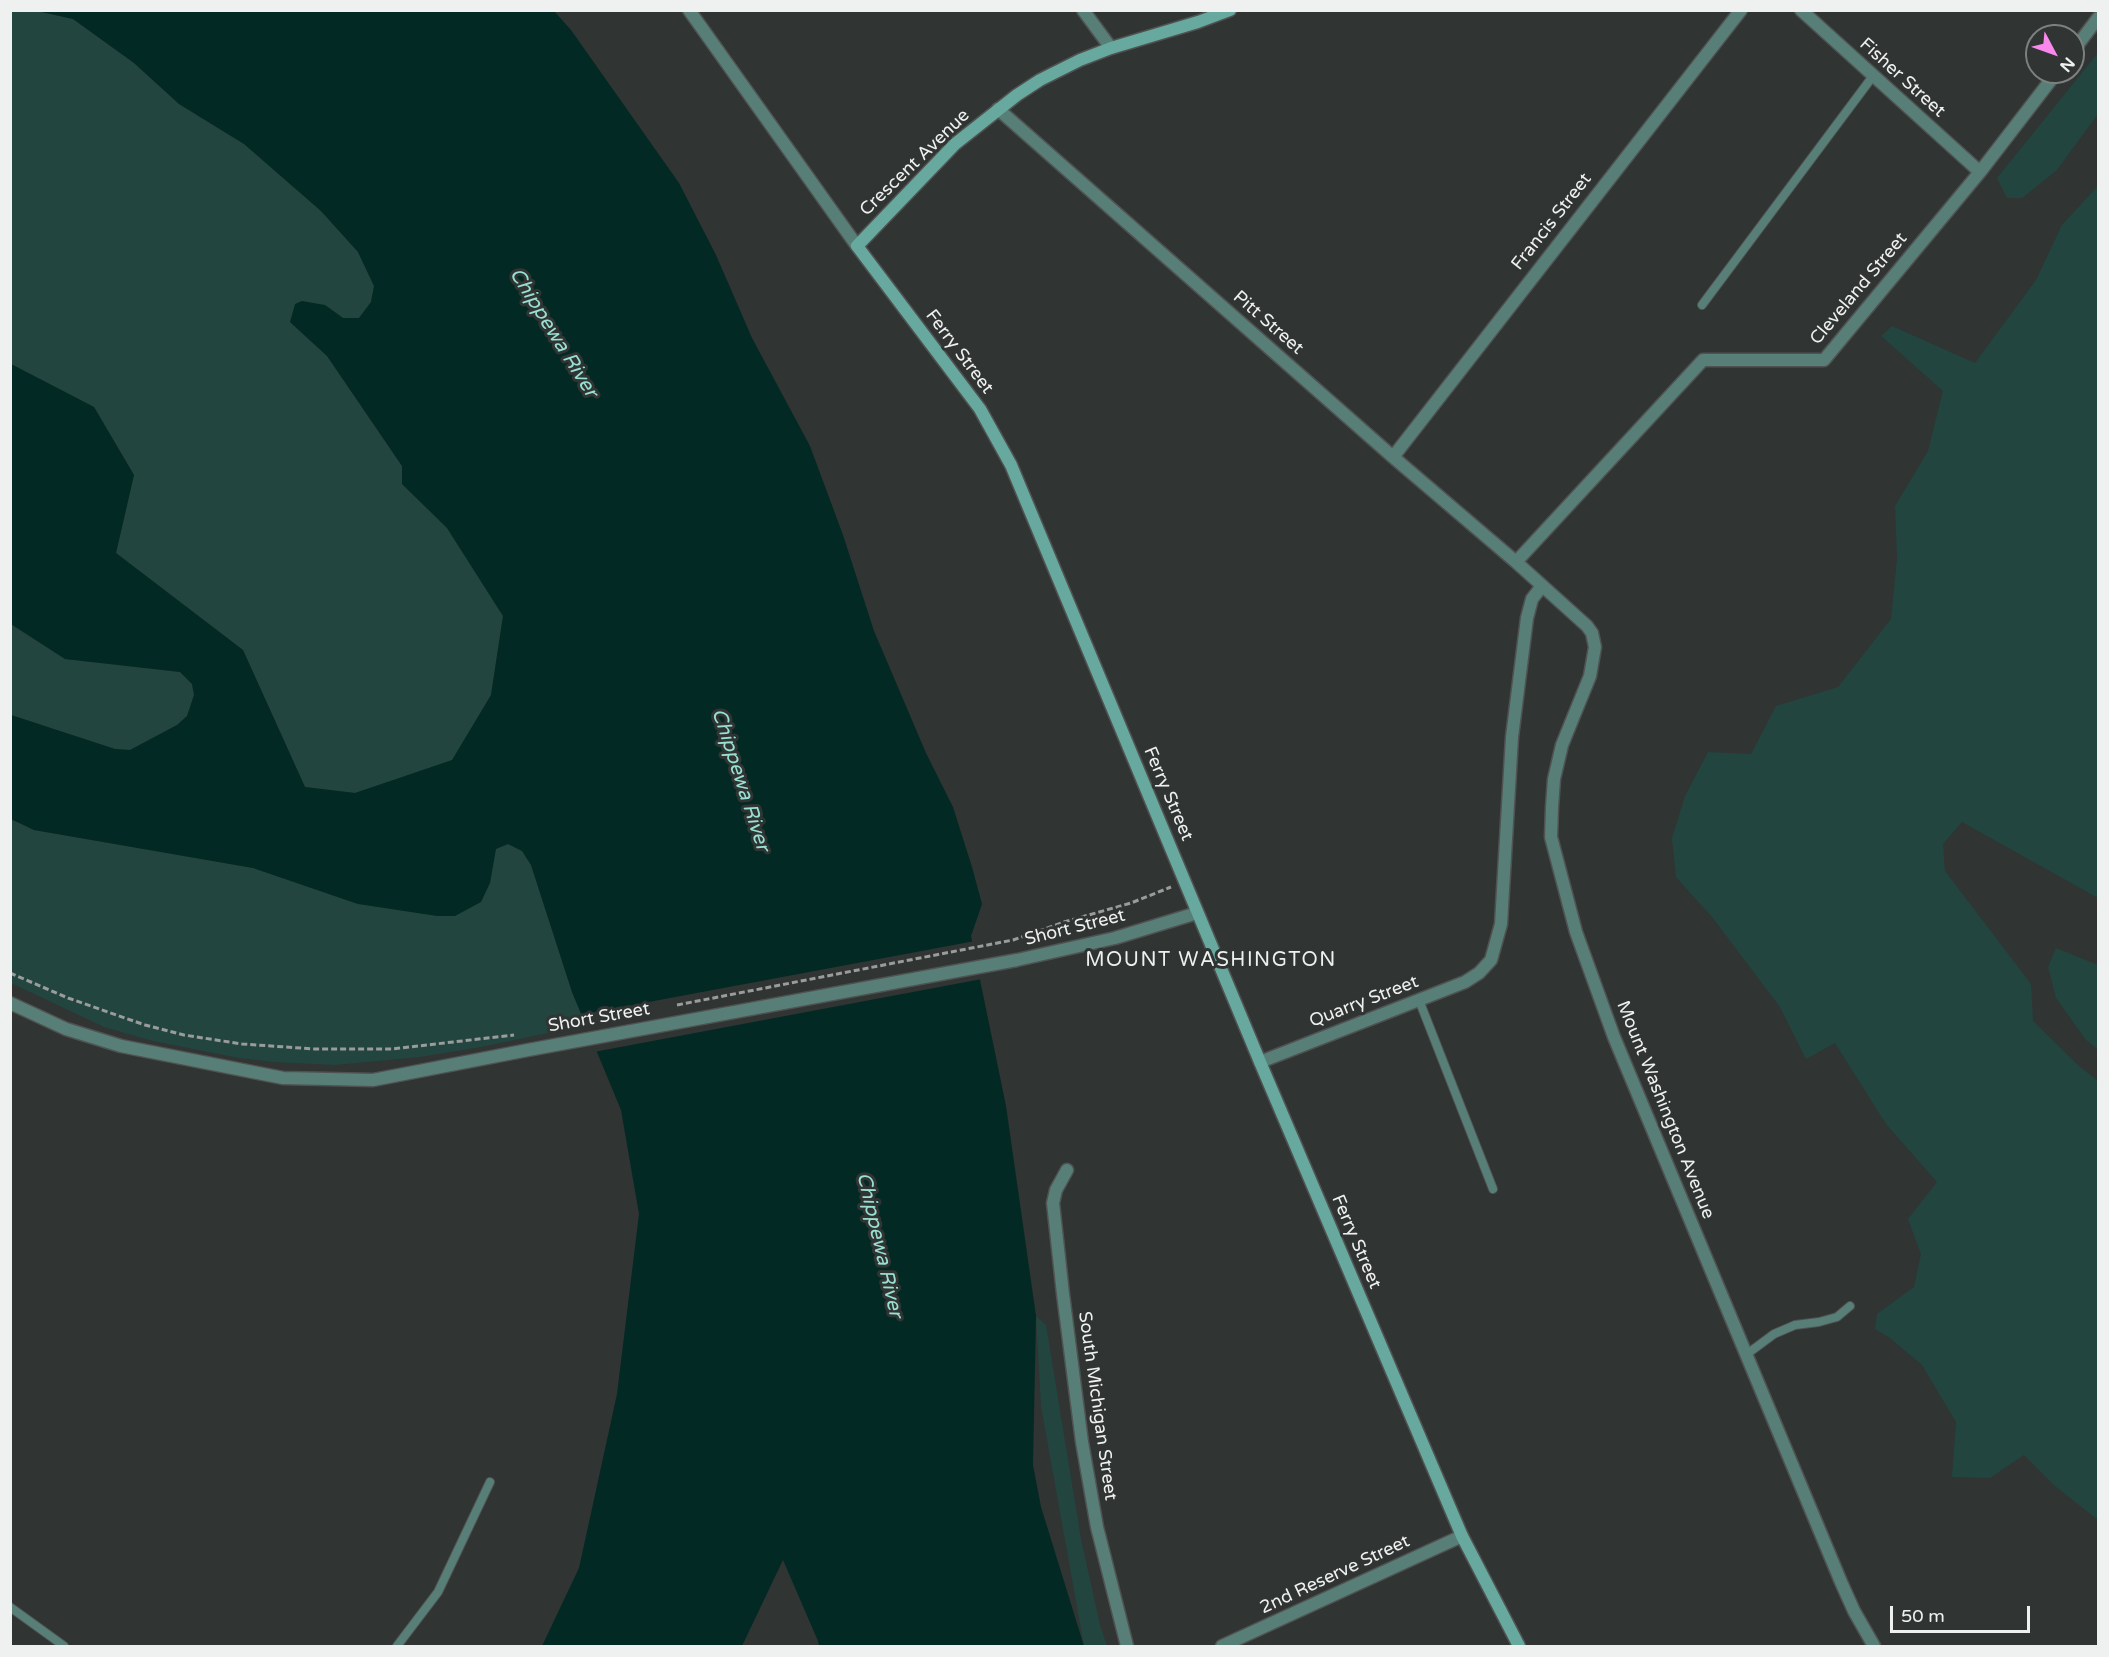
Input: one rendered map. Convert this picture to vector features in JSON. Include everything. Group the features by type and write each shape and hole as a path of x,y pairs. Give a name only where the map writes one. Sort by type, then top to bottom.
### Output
{"main road":[{"name":"Crescent Avenue","path":"857,246 955,144 1040,80 1111,48 1230,10"},
{"name":"Ferry Street","path":"857,246 980,409 1011,465 1197,913 1462,1536 1519,1647"}],"street":[{"name":"Ferry Street","path":"689,10 857,246"},
{"path":"1083,10 1111,48"},
{"name":"Francis Street","path":"1393,457 1740,10"},
{"name":"Fisher Street","path":"1801,10 1980,172"},
{"path":"2085,35 2098,18"},
{"name":"Cleveland Street","path":"1516,562 1703,360 1824,360 1980,172 2048,84"},
{"name":"Pitt Street","path":"998,110 1516,562"},
{"name":"Mount Washington Avenue","path":"1516,562 1587,626 1592,633 1595,647 1590,676 1562,745 1554,779 1551,837 1588,970 1841,1582 1854,1611 1875,1647"},
{"name":"Quarry Street","path":"1260,1062 1465,982 1479,973 1491,960 1501,924 1512,737 1523,650 1529,607 1542,586"},
{"name":"Short Street","path":"10,1003 66,1029 121,1046 284,1078 373,1080 1017,960 1115,938 1197,913"},
{"name":"South Michigan Street","path":"1067,1170 1056,1190 1053,1203 1063,1294 1082,1442 1097,1527 1127,1647"},
{"name":"2nd Reserve Street","path":"1222,1647 1462,1536"}],"lane":[{"path":"1702,305 1874,76"},
{"path":"1419,1000 1493,1189"},
{"path":"1747,1354 1774,1334 1795,1325 1837,1317 1850,1306"},
{"path":"397,1647 438,1592 490,1482"},
{"path":"10,1607 64,1647"}],"path":[{"path":"674,1006 1014,940 1064,922 1131,903 1184,882"},
{"path":"10,973 58,994 144,1025 184,1035 242,1044 315,1049 392,1049 522,1034"}],"shaded area":[{"path":"10,11 37,11 73,19 134,63 179,104 244,144 321,211 358,252 374,286 371,302 359,318 343,318 325,305 290,322 327,356 402,466 402,484 447,528 503,616 491,695 452,761 355,793 305,787 243,650 116,553 134,475 94,407 11,364"},
{"path":"2098,53 2098,114 2056,171 2022,198 2007,198 1997,178 2073,84 2085,84 2085,69"},
{"path":"2098,186 2098,898 1962,822 1943,844 1945,871 2031,984 2033,1021 2079,1066 2098,1081 2098,1520 2055,1486 2024,1455 1990,1478 1952,1477 1956,1422 1922,1365 1890,1338 1875,1329 1877,1314 1914,1287 1921,1254 1908,1219 1937,1182 1886,1124 1835,1043 1806,1059 1780,1007 1712,917 1676,877 1672,838 1685,796 1708,752 1751,754 1776,706 1838,687 1891,619 1897,559 1895,506 1928,451 1943,391 1881,336 1892,326 1975,363 2036,280 2062,225"},
{"path":"10,624 65,659 180,672 192,684 194,695 187,716 177,725 130,750 115,749 11,715"},
{"path":"10,819 34,830 253,868 358,904 490,883 495,849 508,844 522,851 531,865 572,992 586,1025 420,1057 335,1065 239,1058 153,1041 104,1027 11,983"},
{"path":"2056,948 2098,965 2098,1050 2086,1040 2056,998 2048,967"},
{"path":"1036,1316 1046,1325 1081,1539 1100,1625 1107,1646 1084,1646 1041,1406"}],"water":[{"name":"Chippewa River","path":"37,11 554,11 571,30 679,183 716,255 752,338 810,446 843,535 874,631 926,753 953,807 972,867 982,904 971,936 1006,1106 1036,1316 1033,1465 1041,1507 1084,1646 819,1646 783,1560 742,1646 542,1646 579,1568 617,1394 639,1214 621,1110 572,992 531,865 522,851 508,844 496,849 490,883 481,902 455,916 437,916 358,904 253,868 34,830 11,819 11,715 115,749 130,750 177,725 187,716 194,695 192,684 180,672 65,659 11,624 11,364 94,407 134,475 116,553 243,650 305,787 355,793 452,760 491,695 503,616 447,528 402,484 402,466 327,356 290,322 295,304 302,301 325,305 343,318 359,318 371,302 374,286 358,252 321,211 244,144 179,104 134,63 73,19"}],"pier":[{"path":"975,941 982,979 594,1052 579,1015"}],"district":[{"name":"MOUNT WASHINGTON","path":"1211,961"}]}
